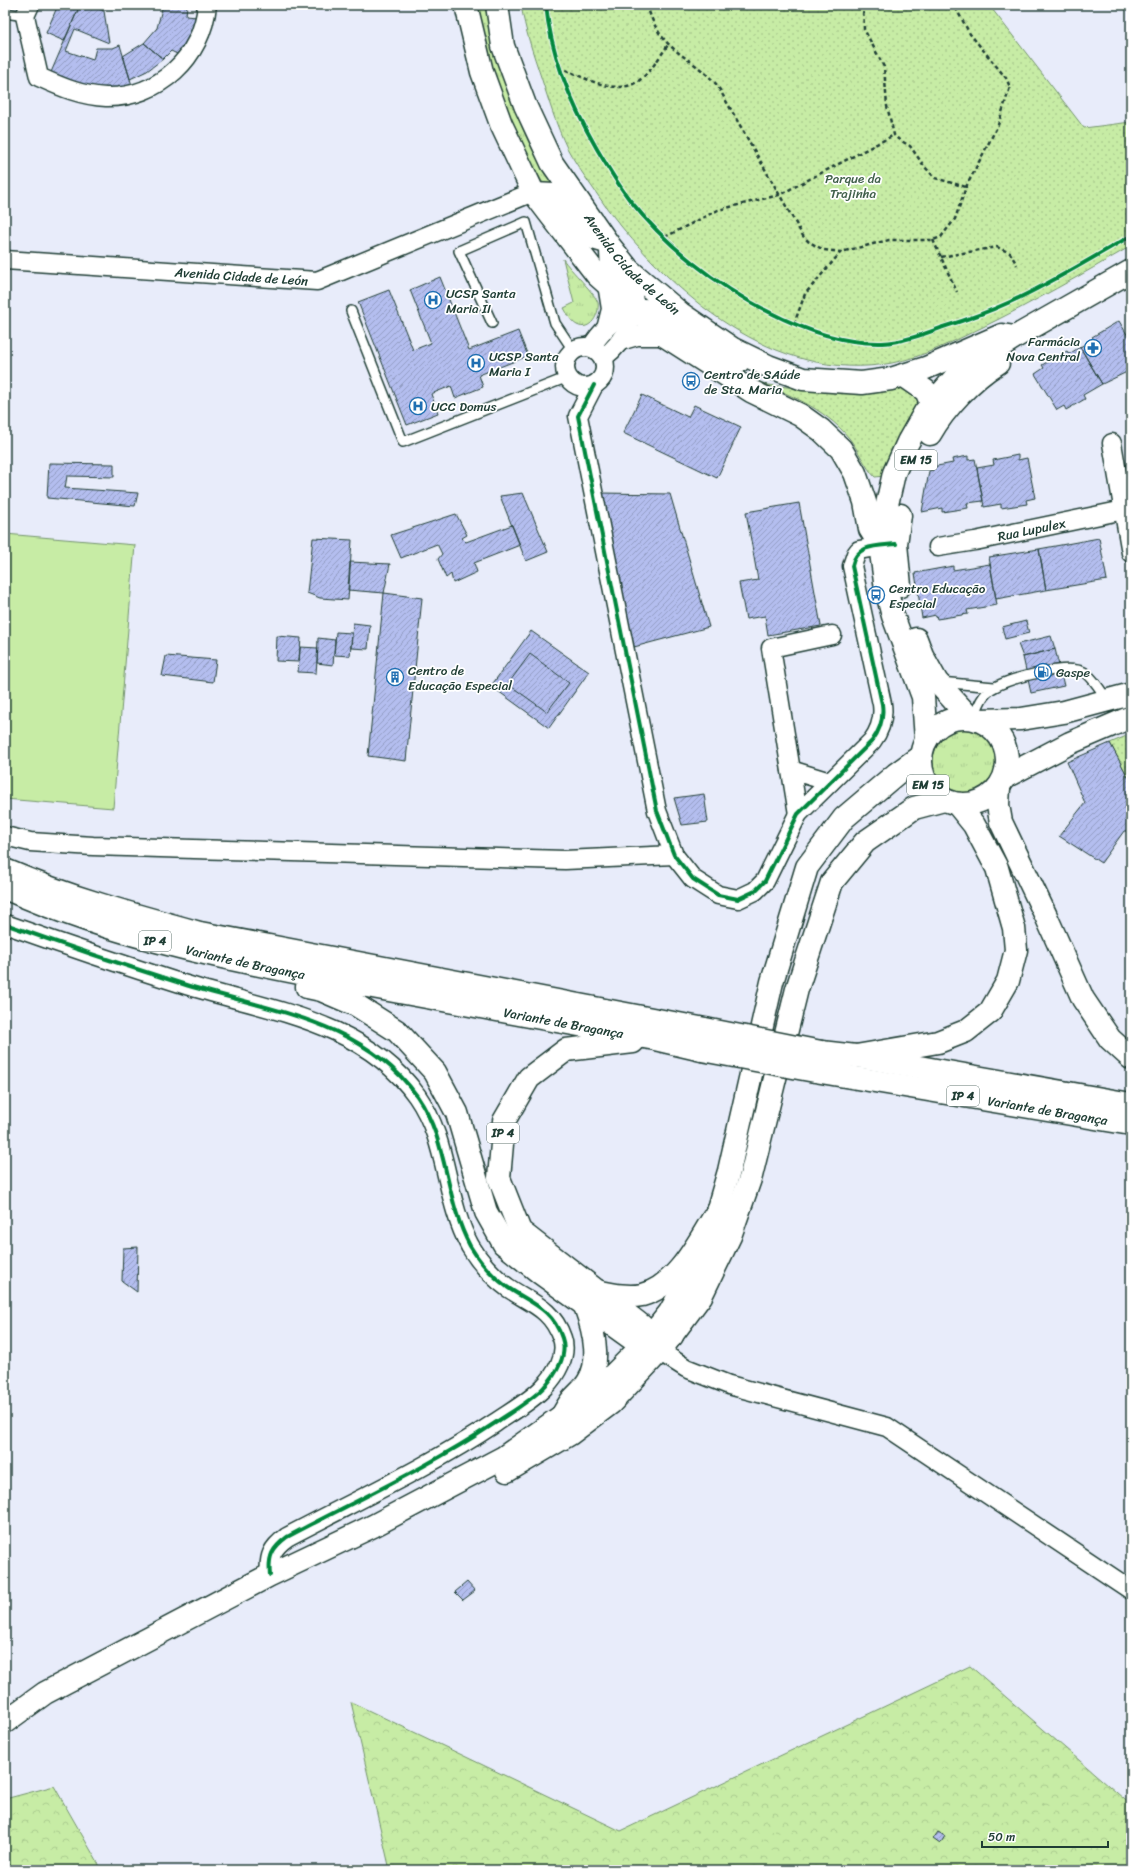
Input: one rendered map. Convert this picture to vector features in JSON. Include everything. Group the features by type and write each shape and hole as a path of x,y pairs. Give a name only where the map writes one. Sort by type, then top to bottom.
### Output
{"main road":[{"path":"466,5 482,72 502,124 533,192 598,275 665,336 751,391 800,415 822,430 841,449 855,473 865,502 870,529 888,545"},
{"name":"Avenida Cidade de León","path":"497,5 503,46 525,105 549,156 609,245 629,270 680,313 734,349 768,366 803,379 862,383 897,377 926,368 1002,335 1015,337"},
{"name":"EM 15","path":"935,412 959,373 1015,337 1131,271"},
{"name":"EM 15","path":"888,545 901,601 922,655 937,682 974,719 991,727 1000,737 1006,750 1008,764 1002,782 991,796 981,802 969,804 950,802 933,792 926,782 921,769 924,748 923,697 886,589 888,545 908,442 925,412 935,412 982,373 1131,288"},
{"path":"897,377 926,391 935,412"},
{"path":"855,473 874,482 900,479"},
{"path":"5,1722 45,1693 270,1575 373,1526 504,1457 560,1419 659,1343 670,1312 702,1252 717,1212 729,1171 772,982 808,867 844,818 924,748 934,729 945,722 957,718 1021,719 1064,712 1131,694"},
{"path":"1043,756 1059,737 1071,729 1101,717 1106,712 1107,700"},
{"path":"1131,717 1043,756 1002,782 998,805 1001,822 1046,916 1083,999 1110,1039 1131,1058"},
{"path":"270,1575 377,1535 509,1470 570,1434 611,1402 635,1377 636,1368 646,1355 659,1343 701,1296 732,1229 751,1176 797,988 832,882 865,842 914,808 950,802 974,825 997,868 1014,928 1016,950 1008,982 990,1012 966,1031 938,1042 856,1056"},
{"name":"Variante de Bragança","path":"5,870 41,886 137,916 200,933 703,1040 818,1061 1131,1124"},
{"name":"Variante de Bragança","path":"5,888 36,902 128,934 278,970 654,1039 703,1040"},
{"path":"278,970 286,982 320,990 356,1005 397,1031 435,1072 457,1113 477,1176 486,1212 504,1244 539,1272 590,1299 595,1342 595,1362 589,1381 571,1401 560,1419"},
{"name":"IP 4","path":"654,1039 566,1050 529,1078 504,1121 499,1178 520,1231 590,1299 642,1326 659,1343"},
{"name":"Variante de Bragança","path":"818,1061 856,1056 1131,1104"},
{"name":"IP 4","path":"590,1299 617,1295 642,1294 664,1284 684,1264 717,1212"}],"street":[{"path":"27,10 39,78 65,89 88,95 107,97 129,94 148,88 170,76 182,65 201,32 207,5"},
{"path":"533,192 555,193 589,239 609,245 610,265 630,288 634,309 620,341 612,351 597,352 578,347 569,355 565,366 571,380 574,406 580,411"},
{"name":"Avenida Cidade de León","path":"5,260 317,281 533,192"},
{"path":"571,380 587,387 594,385 599,382 606,370 597,352 611,309 608,284"},
{"path":"607,325 626,312 646,307 661,312 708,347 767,377 803,379"},
{"path":"620,341 637,336 665,336"},
{"path":"594,385 580,411 657,811 674,855 693,879 718,894 738,899 755,891 765,881 798,814 872,741 878,733 883,718 882,704 852,566 853,559 859,550 888,545"},
{"path":"1112,443 1131,553"},
{"name":"Rua Lupulex","path":"938,547 975,541 1124,510"},
{"path":"798,814 771,648 832,635"},
{"path":"791,770 830,782"},
{"path":"5,836 30,842 94,846 565,860 674,855"},
{"path":"5,924 185,985 318,1024 350,1038 376,1054 397,1073 416,1095 429,1116 438,1137 460,1228 473,1250 489,1271 506,1286 540,1307 555,1321 563,1341 562,1358 554,1374 543,1389 478,1434 433,1462 287,1537 276,1545 270,1557 270,1575"},
{"path":"659,1343 686,1368 730,1385 887,1427 1131,1590"}],"lane":[{"path":"5,13 27,10"},
{"path":"492,323 459,251 526,222 555,323 573,350"},
{"path":"351,311 403,442 571,380"},
{"path":"937,682 955,682 994,687 1027,676 1060,668 1084,672 1101,690 1107,700"},
{"path":"974,719 980,701 994,687"}],"path":[{"path":"647,5 658,32 668,45 705,73 716,84 803,236 808,242 824,250 841,252 889,240 933,240 941,237 955,219 960,209 966,187 994,134 1010,87 1006,78 970,34 954,5"},
{"path":"863,5 864,29 884,66 887,106 894,135 910,146 924,166 935,178 966,187"},
{"path":"558,65 604,84 620,87 641,80 668,45"},
{"path":"558,65 561,73"},
{"path":"665,237 718,210 779,195 894,135"},
{"path":"660,233 671,242"},
{"path":"933,240 957,292"},
{"path":"941,257 997,247 1010,253 1017,265"},
{"path":"789,321 796,325 805,294 841,252"}],"green space":[{"path":"477,5 485,5 499,63 511,101 526,137 544,171 572,215 565,220 545,187 518,136 502,100 493,73"},
{"name":"Parque da Trajinha","path":"521,5 989,5 1084,128 1131,122 1131,246 1000,318 959,339 915,357 892,363 849,366 807,360 767,346 730,326 694,300 662,271 632,239 606,207 576,163 563,139 532,50"},
{"path":"563,259 593,294 598,303 596,317 586,326 582,327 575,324 564,308 574,303"},
{"path":"752,379 768,385 835,392 858,391 905,384 921,401 884,476 875,477 849,438 828,418 804,402"},
{"path":"5,534 135,545 113,808 5,799"},
{"path":"960,728 972,728 984,733 994,743 999,755 997,774 984,789 972,794 960,794 948,789 938,779 933,767 933,755 938,743 948,733"},
{"path":"1131,734 1131,779 1129,779 1110,743"},
{"path":"970,1666 1131,1805 1131,1870 390,1870 351,1702 621,1831"},
{"path":"54,1786 102,1870 5,1870 5,1799"}],"building":[{"path":"58,5 80,5 64,41 46,33"},
{"path":"80,5 101,5 99,9 104,11 109,43 75,29 66,51 93,60 96,48 113,48 120,45 133,89 111,93 49,77"},
{"path":"163,5 187,5 186,16 197,17 181,56 171,51 163,59 144,43 157,28"},
{"path":"144,43 163,59 147,71 130,79 123,56"},
{"path":"440,277 469,350 518,331 528,356 479,375 483,387 455,398 451,386 431,394 438,413 407,425 358,302 389,290 413,350 431,343 410,290"},
{"path":"1119,321 1131,341 1131,370 1102,384 1080,347 1094,339 1092,337"},
{"path":"1080,347 1102,384 1083,395 1085,399 1066,410 1064,406 1057,410 1035,374 1044,368 1042,365 1067,351 1069,354"},
{"path":"642,395 688,417 694,405 741,427 717,478 623,433"},
{"path":"1018,455 1018,460 1027,458 1035,498 1026,500 1027,504 1001,508 1001,504 984,507 977,468 994,465 993,460"},
{"path":"968,456 968,460 975,459 983,501 967,503 968,508 942,512 942,508 922,512 929,471 933,470 932,467 953,463 952,459"},
{"path":"49,463 114,464 114,477 67,476 65,488 138,493 135,506 47,498"},
{"path":"523,493 548,552 526,561 500,496"},
{"path":"600,493 670,494 709,627 634,647"},
{"path":"799,503 821,626 768,635 765,616 746,619 739,583 758,580 746,512"},
{"path":"456,514 467,535 462,538 466,542 512,525 520,545 474,563 477,572 453,583 451,574 446,578 438,559 442,554 437,544 401,558 391,535"},
{"path":"313,538 352,540 348,600 320,598 307,593"},
{"path":"1099,538 1107,580 1046,590 1039,549"},
{"path":"1039,549 1046,590 996,599 989,557"},
{"path":"350,562 390,564 384,593 348,590"},
{"path":"990,564 997,605 967,610 968,614 937,619 936,615 922,618 915,573 953,566 953,570"},
{"name":"Centro de Educação Especial","path":"384,593 422,598 406,761 368,756"},
{"path":"1026,621 1029,633 1005,639 1002,627"},
{"path":"353,623 370,625 368,649 351,648"},
{"path":"531,631 589,672 549,728 491,686"},
{"path":"336,632 352,633 350,656 334,655"},
{"path":"277,636 301,638 299,662 276,661"},
{"path":"1051,636 1055,649 1023,657 1018,644"},
{"path":"318,638 335,640 333,665 317,663"},
{"path":"300,647 318,648 316,673 298,672"},
{"name":"Gaspe","path":"1055,649 1064,686 1031,693 1023,657"},
{"path":"530,654 569,683 547,712 508,684"},
{"path":"166,656 216,660 213,682 162,676"},
{"path":"1110,743 1129,779 1131,779 1131,831 1124,831 1101,863 1059,836 1085,803 1067,762"},
{"path":"704,794 708,822 682,825 674,798"},
{"path":"138,1247 137,1292 122,1281 123,1248"},
{"path":"467,1582 475,1591 463,1600 455,1592"},
{"path":"938,1832 945,1836 940,1844 933,1839"}],"cycle path":[{"path":"546,5 552,43 557,62 571,97 597,149 616,181 629,199 659,233 711,277 749,301 796,325 824,335 867,343 882,343 906,339 969,319 1026,295 1131,236"},
{"path":"594,385 578,416 657,811 674,855 693,879 718,895 738,899 755,891 765,881 798,814 872,741 878,732 883,714 882,704 852,566 854,559 863,550 875,546 896,544"},
{"path":"5,924 183,984 311,1021 341,1034 369,1050 395,1070 417,1096 427,1114 441,1151 455,1209 462,1228 474,1252 486,1268 501,1283 539,1307 558,1328 563,1344 562,1358 553,1377 539,1392 495,1423 444,1454 392,1483 287,1537 272,1553 270,1575"}],"place":[{"name":"UCSP Santa Maria II","path":"433,300"},
{"name":"Farmácia Nova Central","path":"1093,348"},
{"name":"UCSP Santa Maria I","path":"476,363"},
{"name":"Centro de SAúde de Sta. Maria","path":"691,381"},
{"name":"UCC Domus","path":"418,406"},
{"name":"Centro Educação Especial","path":"876,595"},
{"name":"Gaspe","path":"1043,672"},
{"name":"Centro de Educação Especial","path":"395,677"}]}
